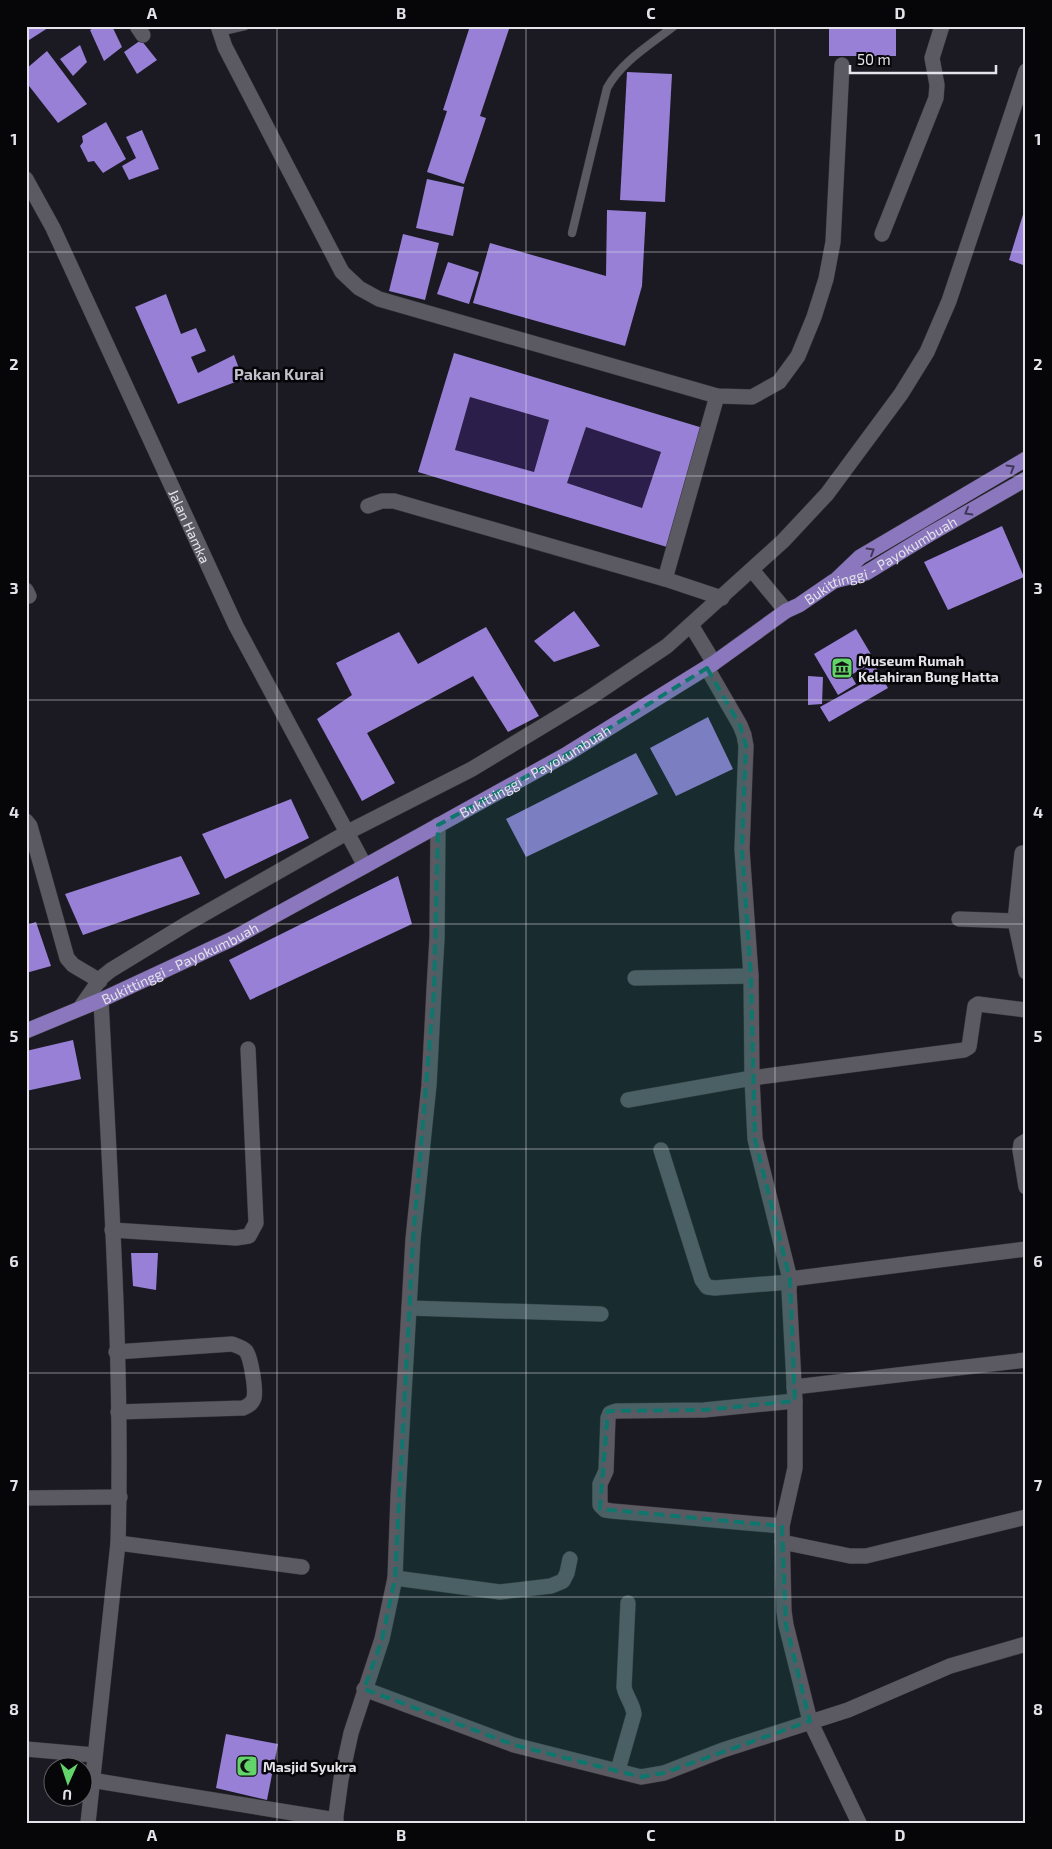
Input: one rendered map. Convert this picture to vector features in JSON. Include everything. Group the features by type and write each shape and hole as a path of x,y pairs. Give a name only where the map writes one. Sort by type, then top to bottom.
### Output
{"main road":[{"path":"834,581 860,557 1026,459"},
{"name":"Bukittinggi - Payokumbuah","path":"26,1031 101,1000 232,939 365,866 567,754 710,665 786,611 799,606 834,581 866,573 1026,478"}],"street":[{"path":"882,234 936,98 937,85 932,58 942,26"},
{"path":"219,29 225,47 342,272 359,288 379,299 717,396 752,397 779,382 798,356 814,318 826,279 834,242 842,65"},
{"path":"80,1008 100,980 111,970 179,928 348,832 472,769 592,697 667,646 783,541 828,494 901,394 927,352 949,301 1026,71"},
{"name":"Jalan Hamka","path":"26,179 57,237 236,626 365,866"},
{"path":"665,579 717,396"},
{"path":"368,506 382,502 394,502 665,579 722,598"},
{"path":"752,570 786,611"},
{"path":"691,625 740,725 746,746 742,849 751,976 752,1078 757,1151 790,1280 795,1468 782,1526 786,1625 810,1721 859,1823"},
{"path":"26,821 30,826 67,958 73,965 100,980"},
{"path":"92,1780 336,1821 341,1779 351,1733 382,1639 395,1578 413,1239 429,1085 437,938 438,825"},
{"path":"1022,853 1015,921 1026,972"},
{"path":"959,919 1015,921"},
{"path":"635,978 751,976"},
{"path":"92,1772 118,1542 120,1497 112,1230 101,1000"},
{"path":"628,1100 752,1078 964,1050 969,1047 975,1006 978,1004 1026,1010"},
{"path":"112,1230 236,1238 249,1236 256,1224 248,1049"},
{"path":"1026,1141 1021,1144 1020,1150 1026,1186"},
{"path":"661,1150 702,1280 707,1287 715,1288 790,1280 1026,1248"},
{"path":"409,1308 601,1314"},
{"path":"116,1352 232,1344 241,1347 248,1353 254,1390 254,1398 250,1405 243,1408 118,1412"},
{"path":"782,1526 605,1510 600,1505 599,1490 606,1471 608,1418 610,1413 616,1411 712,1409 794,1394 1026,1360"},
{"path":"26,1498 120,1497"},
{"path":"782,1542 850,1556 866,1556 1026,1517"},
{"path":"118,1542 302,1567"},
{"path":"395,1578 500,1592 551,1586 563,1581 570,1559"},
{"path":"618,1770 634,1714 624,1687 628,1603"},
{"path":"364,1689 514,1745 641,1777 664,1773 723,1750 848,1710 950,1666 1026,1644"},
{"path":"26,1749 94,1755"},
{"path":"88,1823 89,1806"}],"lane":[{"path":"219,29 245,26"},
{"path":"572,233 607,88 614,75 622,66 674,26"}],"highlighted area":[{"path":"707,668 740,725 746,746 742,849 751,976 755,1139 790,1279 795,1401 704,1410 608,1411 600,1509 782,1526 786,1625 810,1721 664,1773 641,1777 514,1745 364,1689 382,1639 395,1578 413,1239 434,990 438,825 567,754"}],"shaded area":[{"path":"470,397 549,420 534,472 455,450"},
{"path":"586,427 661,452 642,508 567,483"}],"building":[{"path":"26,26 51,26 26,42"},
{"path":"96,26 112,26 122,47 104,61 90,30"},
{"path":"470,26 510,26 480,116 486,118 464,184 427,172 447,111 443,110"},
{"path":"829,26 896,26 896,56 829,56"},
{"path":"141,40 157,60 137,74 124,52"},
{"path":"80,45 87,62 73,76 60,59"},
{"path":"47,51 87,104 58,123 26,82 26,69"},
{"path":"627,72 672,74 665,202 620,200"},
{"path":"106,122 126,159 103,173 94,161 88,162 80,146 83,142 82,136"},
{"path":"142,130 159,169 129,180 122,166 136,158 126,137"},
{"path":"427,179 464,187 453,236 416,228"},
{"path":"1026,209 1026,266 1009,260"},
{"path":"607,210 646,212 642,286 625,346 473,303 490,243 606,276"},
{"path":"403,234 439,243 425,300 389,291"},
{"path":"448,262 479,272 469,304 437,294"},
{"path":"166,294 181,334 196,328 206,351 191,357 198,373 234,355 243,379 178,404 135,307"},
{"path":"454,353 703,428 667,547 418,472","holes":["470,397 549,420 534,472 455,450","586,427 661,452 642,508 567,483"]},
{"path":"1002,526 1024,577 948,610 924,562"},
{"path":"574,611 600,646 554,662 534,641"},
{"path":"486,627 539,716 508,732 473,676 367,733 395,783 362,801 317,719 352,695 336,663 399,632 418,664"},
{"name":"Museum Rumah Kelahiran Bung Hatta","path":"856,629 875,661 851,675 856,684 838,695 814,654"},
{"name":"Museum Rumah Kelahiran Bung Hatta","path":"874,664 888,688 829,722 820,707 867,681 861,671"},
{"name":"Museum Rumah Kelahiran Bung Hatta","path":"808,676 823,677 822,704 808,705"},
{"path":"708,717 733,769 676,796 650,748"},
{"path":"636,753 658,794 526,857 506,819"},
{"path":"291,799 309,838 225,879 202,834"},
{"path":"181,856 200,894 83,935 65,894"},
{"path":"398,876 412,924 250,1000 229,960"},
{"path":"36,922 51,966 26,973 26,925"},
{"path":"73,1040 81,1079 26,1091 26,1051"},
{"path":"131,1253 158,1253 156,1290 133,1286"},
{"name":"Masjid Syukra","path":"226,1734 278,1744 267,1800 216,1788"}],"place":[{"name":"Museum Rumah Kelahiran Bung Hatta","path":"842,668"},
{"name":"Masjid Syukra","path":"247,1766"}],"district":[{"name":"Pakan Kurai","path":"279,373"}]}
